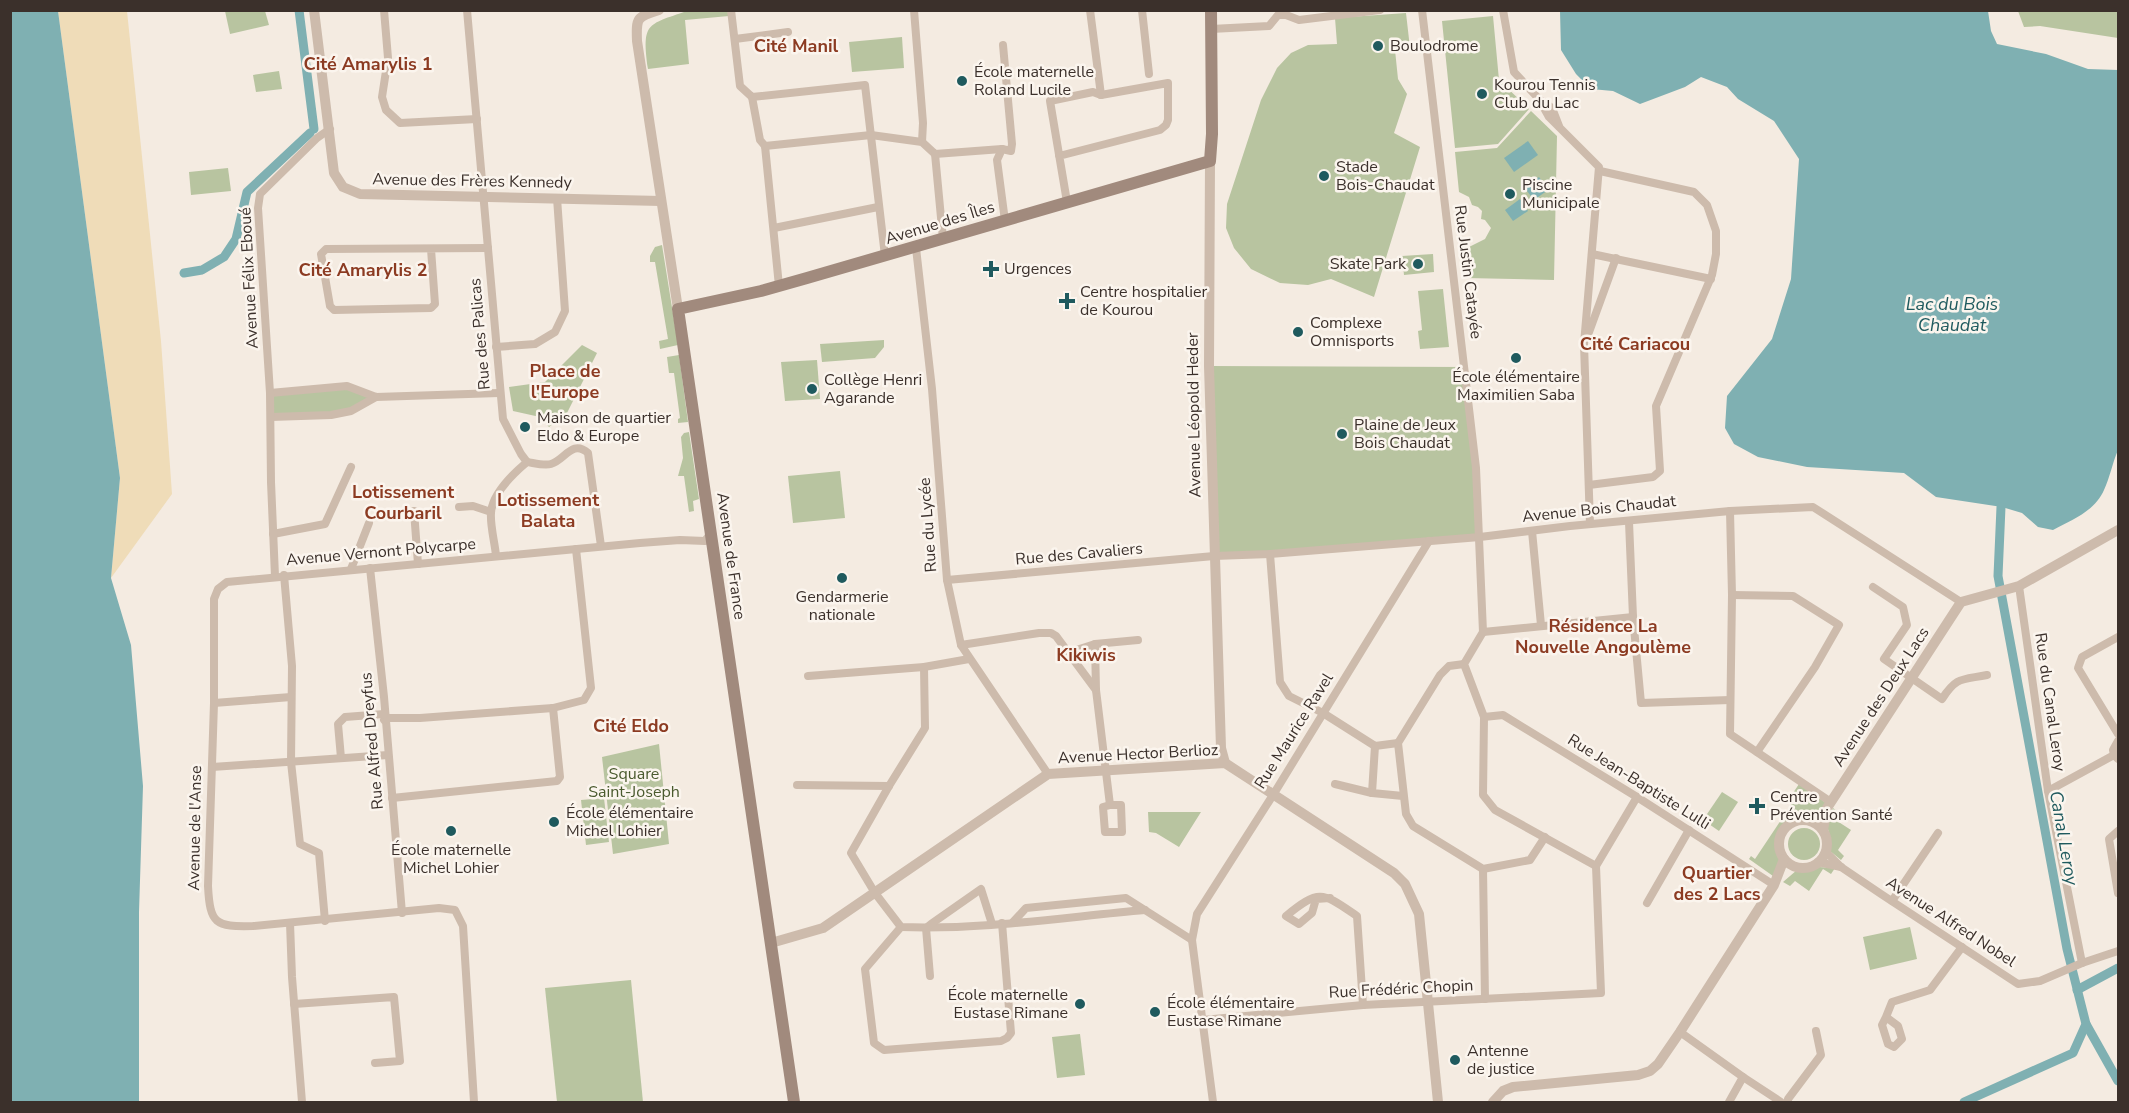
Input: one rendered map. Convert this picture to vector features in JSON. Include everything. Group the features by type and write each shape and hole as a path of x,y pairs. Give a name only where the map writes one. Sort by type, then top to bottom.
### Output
{"main road":[{"name":"Avenue Léopold Heder","path":"1210,161 1212,134 1211,10"},
{"name":"Avenue des Îles","path":"678,309 779,286 916,248 1210,161"},
{"name":"Avenue de France","path":"678,309 794,1102"}],"street":[{"path":"314,10 330,129"},
{"path":"384,10 388,58 382,97 386,110 400,123 477,119"},
{"name":"Rue des Palicas","path":"467,10 502,419 527,462"},
{"name":"Avenue de France","path":"659,10 641,16 636,22 637,41 678,309"},
{"path":"731,10 740,86 752,97 760,140 765,146 779,286"},
{"path":"914,10 923,123 922,142"},
{"path":"1090,10 1101,95"},
{"path":"1142,10 1149,74"},
{"path":"1211,30 1269,26 1278,15 1286,15 1299,20 1380,10"},
{"name":"Rue Justin Catayée","path":"1422,10 1469,394 1476,468 1483,632"},
{"path":"1503,10 1513,69 1539,99 1552,108 1560,126 1598,165 1600,171 1584,344 1590,524"},
{"path":"735,39 788,32"},
{"path":"935,154 1002,149 1011,151 1003,45"},
{"path":"1059,156 1160,130 1168,120 1168,83 1101,95 1093,92 1050,101 1059,156 1068,202"},
{"path":"752,97 864,85 885,256"},
{"name":"Avenue des Frères Kennedy","path":"330,129 334,173 343,187 360,194 661,201"},
{"name":"Avenue Félix Eboué","path":"325,921 319,853 300,844 291,762 292,666 273,534 270,393 258,208 260,194 317,138 330,129"},
{"path":"765,146 871,135 922,142 935,154 943,240"},
{"path":"1002,149 997,160 1005,221"},
{"name":"Avenue Léopold Heder","path":"1210,161 1209,366 1221,748 1225,763"},
{"path":"1589,484 1653,477 1659,473 1656,406 1710,279 1716,254 1716,231 1710,213 1702,198 1694,192 1600,171"},
{"path":"496,347 535,344 555,332 565,311 556,198"},
{"path":"774,228 878,207"},
{"path":"431,249 435,304 431,308 334,310 330,306 321,254 326,249 488,248"},
{"name":"Rue du Lycée","path":"916,248 932,389 946,580 961,645 1048,774"},
{"path":"1593,254 1710,279"},
{"path":"1584,344 1616,258"},
{"path":"270,393 347,386 376,397 499,393"},
{"path":"271,417 331,415 351,411 376,397"},
{"path":"496,556 491,512 509,478 527,462 549,465 568,450 577,448 588,453 602,546"},
{"path":"273,534 325,524 351,467"},
{"path":"459,507 473,506 491,512"},
{"name":"Avenue Bois Chaudat","path":"1214,556 1270,554 1480,537 1730,511 1813,507 1961,602"},
{"path":"414,511 418,564"},
{"path":"1730,511 1732,595 1730,734 1829,805"},
{"path":"1629,522 1633,617 1641,703 1730,700"},
{"path":"351,569 369,524"},
{"path":"1961,602 2019,586 2118,530"},
{"path":"1532,531 1541,625"},
{"name":"Avenue Vernont Polycarpe","path":"279,576 602,546 710,540"},
{"name":"Rue Maurice Ravel","path":"1192,940 1197,914 1429,541"},
{"path":"341,758 338,724 345,717 420,718 553,708 584,700 591,688 576,549"},
{"path":"1270,554 1280,682 1289,696 1323,713 1375,746 1398,743"},
{"name":"Rue des Cavaliers","path":"946,580 1214,556"},
{"name":"Rue Alfred Dreyfus","path":"370,568 402,912"},
{"name":"Avenue de l'Anse","path":"279,576 227,582 218,590 214,599 209,908 214,918 224,926 290,924 439,908 455,910 462,926 474,1102"},
{"name":"Rue du Canal Leroy","path":"2019,586 2048,791 2082,963"},
{"path":"1873,587 1903,607 1906,625 1884,659 1942,699 1952,683 1987,675"},
{"path":"1732,595 1793,596 1839,625 1815,668 1757,752"},
{"name":"Avenue des Deux Lacs","path":"1823,830 1829,805 1910,677 1961,602"},
{"path":"1464,664 1483,632 1633,617"},
{"path":"961,645 1028,634 1051,633 1056,636 1096,690"},
{"path":"2118,637 2082,657 2078,668 2118,734"},
{"path":"1067,653 1095,644 1138,640"},
{"path":"1095,644 1096,690 1110,805"},
{"path":"808,676 924,667 969,659"},
{"path":"1464,664 1484,717 1483,795 1496,810 1596,866 1637,797"},
{"path":"1464,664 1449,666 1440,675 1398,743 1406,814 1413,826 1483,869 1530,860 1545,837"},
{"path":"924,667 925,728 851,851 875,893 902,927 992,924 1145,910"},
{"path":"214,703 291,697"},
{"path":"392,798 559,779 553,708"},
{"name":"Rue Jean-Baptiste Lulli","path":"1484,717 1503,715 1774,885"},
{"path":"2048,791 2116,757 2113,747 2118,741"},
{"path":"1372,793 1375,746"},
{"path":"212,767 388,755"},
{"name":"Avenue Hector Berlioz","path":"771,943 823,928 1048,774 1225,763 1394,873 1405,884 1419,914 1438,1102"},
{"path":"1335,784 1372,793 1403,796"},
{"path":"797,785 889,786"},
{"name":"Avenue des Deux Lacs","path":"1809,820 1829,805"},
{"path":"1809,820 1823,830 1826,837 1826,852 1818,862 1807,867 1794,866 1784,859 1779,845 1783,830 1794,821 1809,820"},
{"path":"1647,903 1689,830"},
{"path":"2118,831 2109,839 2118,892"},
{"path":"1892,901 1938,833"},
{"name":"Avenue Alfred Nobel","path":"1826,852 1841,867 2018,984 2040,981 2118,951"},
{"path":"1493,1102 1503,1091 1513,1087 1638,1075 1650,1071 1658,1064 1680,1032 1774,885 1784,859"},
{"name":"Avenue Alfred Nobel","path":"1818,862 1841,867"},
{"name":"Rue Frédéric Chopin","path":"1203,1020 1363,1005 1601,993 1596,866"},
{"path":"1774,885 1794,866"},
{"path":"1483,869 1485,999"},
{"path":"926,928 981,889 992,924"},
{"path":"1330,898 1316,899 1312,913 1299,924 1286,916 1303,902 1317,895 1330,898 1357,916 1363,1005"},
{"path":"1013,922 1026,908 1126,898 1192,940 1213,1102"},
{"path":"902,927 865,969 874,1043 884,1050 1001,1041 1006,1038 1011,1032 1002,923"},
{"path":"290,924 302,1102"},
{"path":"926,928 930,976"},
{"path":"1886,1017 1892,1002 1930,990 1962,946"},
{"path":"294,1004 394,997 400,1061 375,1063"},
{"path":"1788,1102 1788,1098 1821,1055 1816,1031"},
{"path":"1680,1032 1781,1102"},
{"path":"1729,1102 1743,1077"}],"green space":[{"path":"225,11 265,11 269,25 230,34"},
{"path":"687,11 729,11 729,16 685,20 689,64 648,69 646,42 650,28 655,23"},
{"path":"2018,11 2118,11 2118,38 2040,26 2024,27"},
{"name":"Stade Bois-Chaudat","path":"1406,13 1410,48 1395,50 1398,79 1407,94 1394,133 1420,147 1374,297 1331,279 1308,285 1280,283 1251,269 1234,248 1226,228 1227,204 1261,100 1277,68 1291,53 1308,45 1337,44 1335,18"},
{"name":"Kourou Tennis Club du Lac","path":"1493,16 1499,80 1529,109 1498,144 1455,148 1442,21"},
{"path":"902,37 904,68 852,72 849,42"},
{"path":"279,71 282,89 256,92 253,75"},
{"name":"Piscine Municipale","path":"1531,111 1557,136 1554,280 1466,278 1463,250 1485,239 1491,228 1485,220 1481,219 1482,211 1472,205 1469,197 1459,192 1455,152 1497,148"},
{"path":"228,168 231,191 191,195 189,172"},
{"path":"662,245 678,345 660,349 659,341 668,339 655,262 650,262 650,256 655,247"},
{"name":"Skate Park","path":"1433,254 1434,272 1404,275 1402,256"},
{"path":"1443,289 1449,347 1420,349 1418,331 1422,330 1418,291"},
{"path":"884,340 884,347 875,358 822,362 820,344"},
{"path":"582,345 597,353 567,413 549,427 540,417 513,411 509,387 545,382"},
{"path":"679,355 688,422 678,423 680,418 674,373 669,373 667,357"},
{"path":"817,360 820,399 785,401 781,362"},
{"name":"Plaine de Jeux Bois Chaudat","path":"1209,366 1466,367 1480,537 1214,556"},
{"path":"347,386 376,397 351,411 271,417 270,393"},
{"path":"689,432 699,499 693,501 694,511 689,512 684,476 678,476 683,458 681,437 684,433"},
{"path":"840,471 845,518 793,523 788,476"},
{"name":"Square Saint-Joseph","path":"659,744 669,844 613,854 602,757"},
{"path":"1799,784 1826,803 1815,814 1798,816 1782,825 1777,841 1781,858 1773,876 1749,859 1751,856 1755,859 1797,796 1793,793"},
{"path":"1722,792 1738,802 1719,831 1703,820"},
{"path":"604,798 609,842 586,845 581,800"},
{"path":"1833,808 1838,812 1834,819 1851,830 1838,850 1844,856 1841,860 1830,851 1831,839 1827,820"},
{"path":"1148,812 1201,812 1179,847 1156,833 1149,832"},
{"path":"1804,828 1815,833 1820,844 1815,855 1804,860 1793,855 1788,844 1793,833"},
{"path":"1819,867 1835,868 1831,874 1823,869 1809,891 1795,881 1790,886 1783,882 1797,870 1810,871"},
{"path":"1910,927 1917,959 1870,970 1863,937"},
{"path":"631,980 643,1102 557,1102 545,988"},
{"path":"1080,1034 1085,1075 1057,1078 1052,1037"}],"sand":[{"path":"58,11 127,11 161,341 172,494 111,578 120,478"}],"water":[{"path":"10,11 58,11 120,478 111,578 131,645 143,786 139,912 139,1102 11,1102"},
{"name":"Lac du Bois Chaudat","path":"1560,11 1988,11 1991,31 1997,44 2046,54 2088,69 2118,70 2118,450 2104,490 2095,504 2053,530 2038,527 2022,513 2002,507 1936,497 1904,473 1807,467 1758,457 1734,444 1725,428 1727,396 1772,339 1791,279 1799,159 1774,121 1738,99 1727,87 1701,77 1685,87 1640,104 1613,91 1591,89 1576,74 1561,50"},
{"path":"1528,141 1538,155 1514,172 1504,158"},
{"path":"1539,177 1548,190 1534,200 1524,187"},
{"path":"1520,199 1528,211 1513,221 1505,210"}],"waterway":[{"path":"299,10 314,129"},
{"path":"184,273 202,270 224,257 236,239 247,192 310,133"},
{"name":"Canal Leroy","path":"1964,1102 2073,1053 2086,1024 2067,949 1998,576 2001,507"},
{"path":"2077,990 2118,968"},
{"path":"2086,1024 2118,1081"}],"place":[{"name":"Boulodrome","path":"1378,46"},
{"name":"École maternelle Roland Lucile","path":"962,81"},
{"name":"Kourou Tennis Club du Lac","path":"1482,94"},
{"name":"Stade Bois-Chaudat","path":"1324,176"},
{"name":"Piscine Municipale","path":"1510,194"},
{"name":"Skate Park","path":"1418,264"},
{"name":"Urgences","path":"991,269"},
{"name":"Centre hospitalier de Kourou","path":"1067,301"},
{"name":"Complexe Omnisports","path":"1298,332"},
{"name":"École élémentaire Maximilien Saba","path":"1516,358"},
{"name":"Collège Henri Agarande","path":"812,389"},
{"name":"Maison de quartier Eldo & Europe","path":"525,427"},
{"name":"Plaine de Jeux Bois Chaudat","path":"1342,434"},
{"name":"Gendarmerie nationale","path":"842,578"},
{"name":"Centre Prévention Santé","path":"1757,806"},
{"name":"École élémentaire Michel Lohier","path":"554,822"},
{"name":"École maternelle Michel Lohier","path":"451,831"},
{"name":"École maternelle Eustase Rimane","path":"1080,1004"},
{"name":"École élémentaire Eustase Rimane","path":"1155,1012"},
{"name":"Antenne de justice","path":"1455,1060"}],"district":[{"name":"Cité Manil","path":"796,46"},
{"name":"Cité Amarylis 1","path":"368,64"},
{"name":"Cité Amarylis 2","path":"363,270"},
{"name":"Cité Cariacou","path":"1635,344"},
{"name":"Place de l'Europe","path":"565,382"},
{"name":"Lotissement Courbaril","path":"403,502"},
{"name":"Lotissement Balata","path":"548,510"},
{"name":"Résidence La Nouvelle Angoulème","path":"1603,636"},
{"name":"Kikiwis","path":"1086,655"},
{"name":"Cité Eldo","path":"631,726"},
{"name":"Quartier des 2 Lacs","path":"1717,883"}]}
